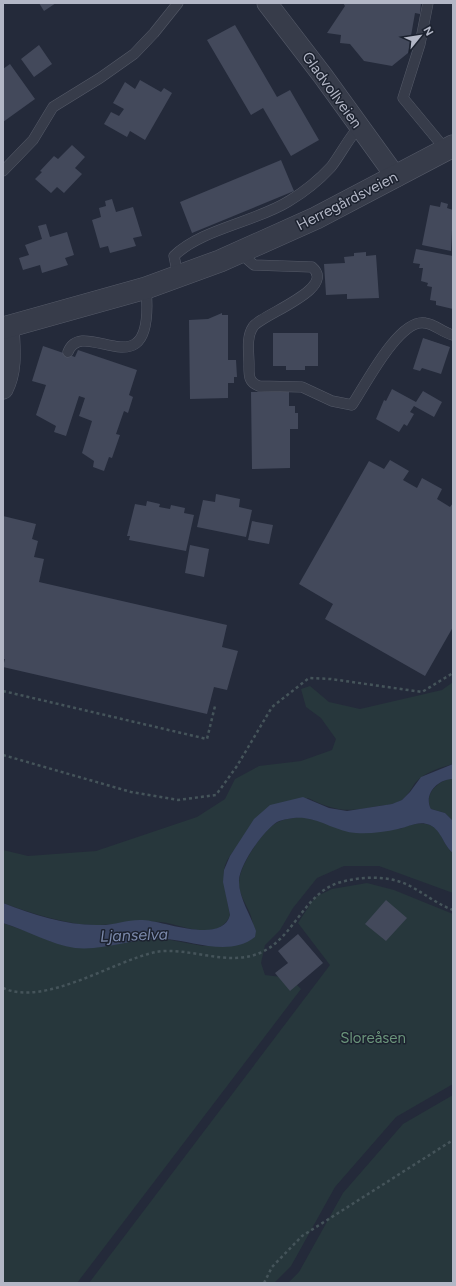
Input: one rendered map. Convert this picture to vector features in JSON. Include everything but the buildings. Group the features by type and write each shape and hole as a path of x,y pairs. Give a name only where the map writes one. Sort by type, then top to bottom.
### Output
{"street":[{"name":"Gladvollveien","path":"266,3 323,76 396,177"},
{"name":"Herregårdsveien","path":"6,327 146,288 240,253 316,218 450,148"},
{"path":"3,389 9,373 11,350 6,327"}],"lane":[{"path":"3,171 33,140 53,107 100,78 134,54 154,33 178,3"},
{"path":"428,3 420,44 403,98 450,148"},
{"path":"178,276 174,256 178,252 196,241 288,202 316,182 332,166 350,137 359,127"},
{"path":"240,253 254,265 312,267 316,274 317,281 308,292 253,326 248,344 249,376 254,384 259,386 302,387 332,401 352,405 376,366 403,331 413,324 425,323 453,335"},
{"path":"68,352 73,344 81,340 96,342 121,349 130,348 136,344 142,337 146,327 148,312 146,288"}],"path":[{"path":"3,755 131,792 178,800 216,795 237,766 272,707 309,678 331,679 422,692 453,673"},
{"path":"3,691 207,738 215,706"},
{"path":"3,988 21,993 44,991 145,955 159,952 236,958 260,953 278,941 317,895 330,886 346,881 369,878 391,879 409,886 430,899 453,910"},
{"path":"264,1283 272,1267 302,1236 453,1140"}],"green space":[{"path":"453,682 453,764 432,771 423,776 415,783 402,800 397,802 388,805 342,810 318,803 308,798 246,838 228,859 224,870 230,915 227,921 219,928 212,930 197,930 167,923 150,921 106,925 84,925 46,917 3,903 3,850 28,856 96,851 197,817 225,799 235,779 259,766 301,761 332,750 336,739 321,718 306,707 301,689 310,686 329,702 360,709 442,690"},
{"path":"448,779 453,779 453,821 445,813 431,809 429,804 430,795 435,787"},
{"path":"303,817 314,820 400,829 416,824 427,824 432,826 440,834 447,847 453,853 453,893 379,866 344,866 317,878 293,908 280,930 265,945 261,963 265,975 290,978 301,989 77,1283 3,1283 3,923 52,942 165,939 203,946 241,944 255,937 251,916 241,895 239,886 240,875 243,867 253,848 272,826 278,822 290,818"},
{"name":"Sloreåsen","path":"367,883 394,890 453,914 453,1084 396,1117 335,1187 291,1266 274,1283 89,1283 330,965 298,923 315,897 332,889"},
{"path":"453,1095 453,1283 288,1283 299,1272 343,1193 403,1124"}],"water":[{"name":"Ljanselva","path":"453,764 453,779 442,782 433,788 430,793 429,803 431,809 445,813 453,821 453,853 434,828 430,825 421,823 393,830 356,833 311,819 294,818 277,822 265,832 247,858 240,875 239,882 241,894 256,931 255,937 245,943 223,947 177,940 155,939 98,948 75,948 48,941 3,923 3,903 51,919 76,924 106,925 132,920 143,920 191,929 216,929 225,924 230,915 223,882 224,870 230,856 254,819 270,805 303,797 329,808 347,811 392,804 402,800 421,777"}]}
